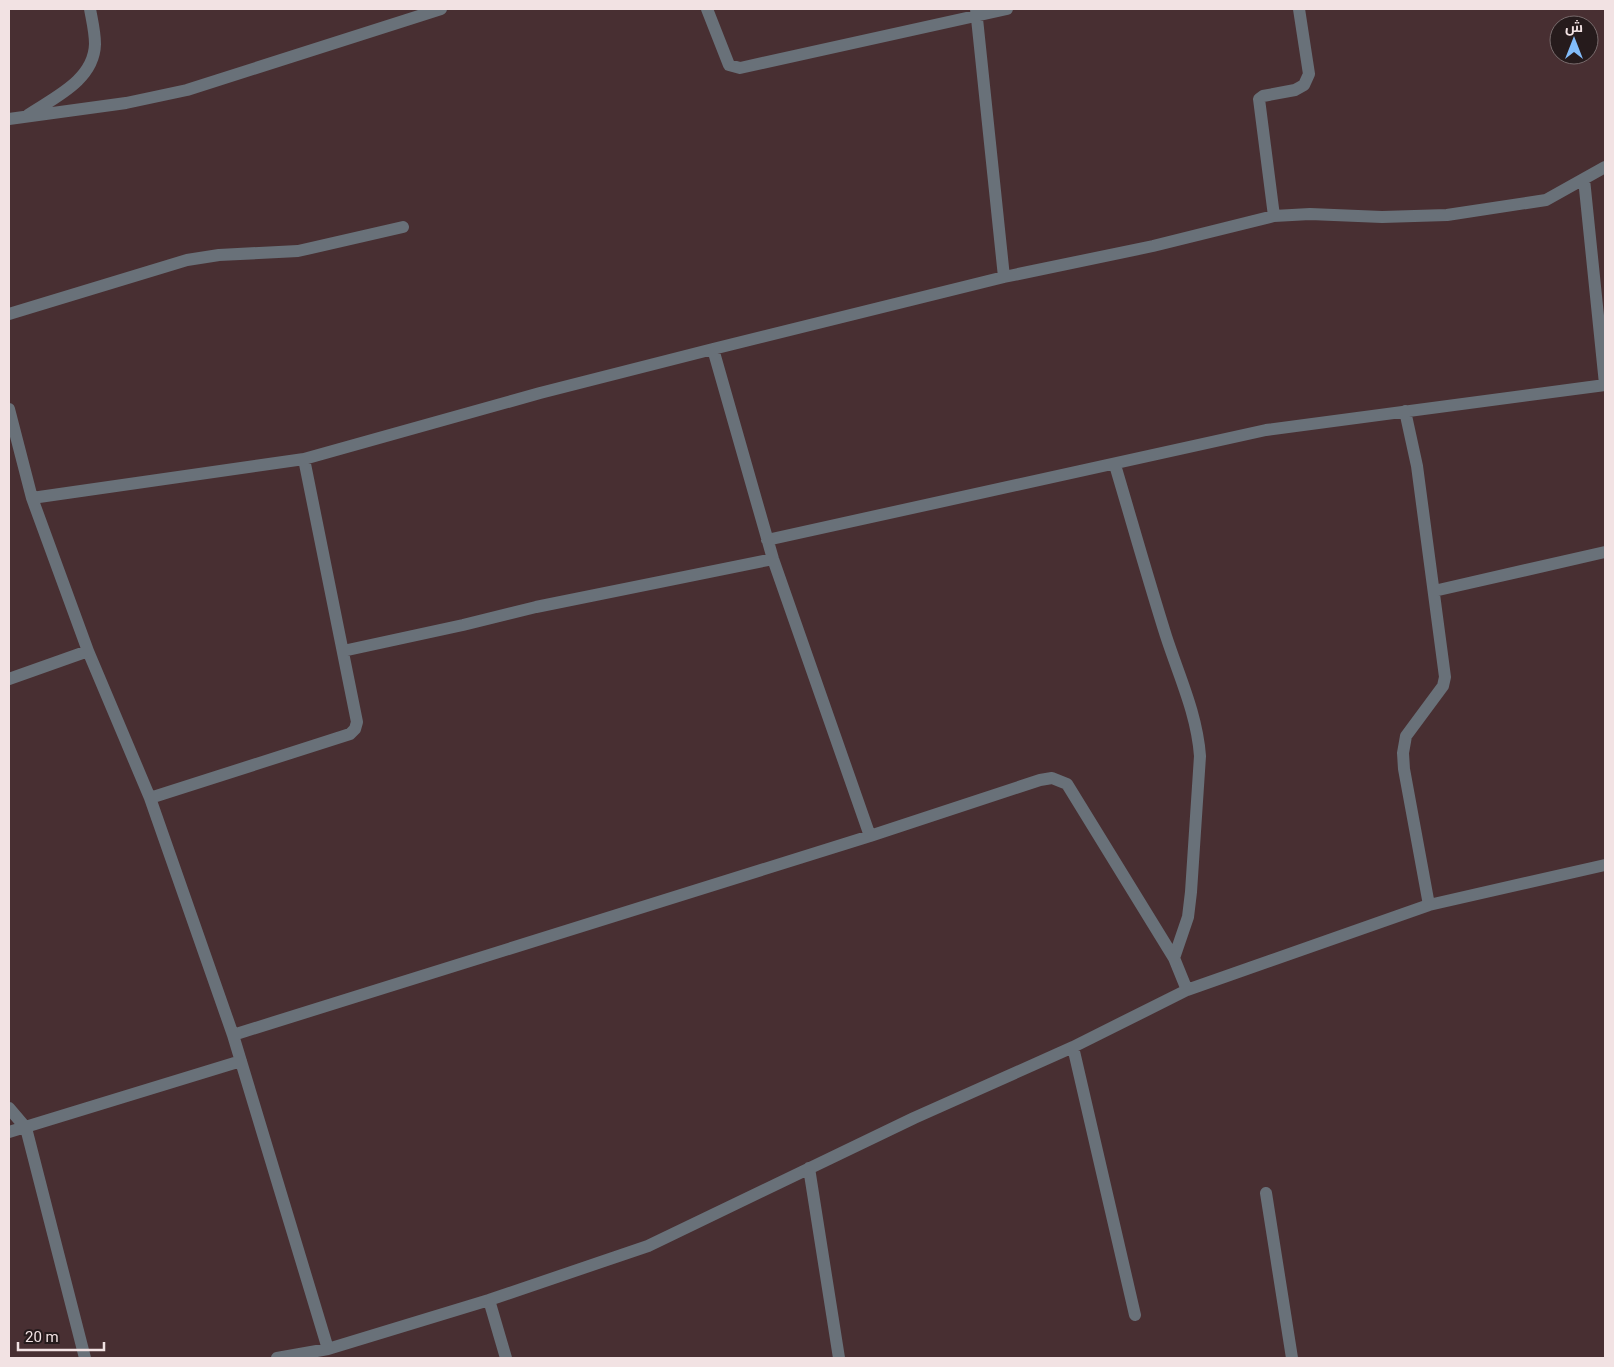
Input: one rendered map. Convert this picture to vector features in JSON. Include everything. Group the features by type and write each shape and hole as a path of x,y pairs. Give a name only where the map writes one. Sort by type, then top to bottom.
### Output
{"street":[{"path":"25,117 78,81 91,64 95,44 90,9"},
{"path":"9,119 126,103 187,90 441,9"},
{"path":"707,9 729,65 740,68 977,12 1007,9"},
{"path":"1274,216 1259,99 1263,96 1295,90 1304,86 1309,74 1299,9"},
{"path":"977,12 1004,278"},
{"path":"32,498 304,458 540,393 713,349 1004,278 1153,246 1274,216 1310,214 1382,217 1447,215 1546,200 1605,167"},
{"path":"768,540 1115,465 1266,430 1605,384 1601,298 1584,179"},
{"path":"9,314 186,260 219,255 298,251 403,227"},
{"path":"713,349 773,559 870,836"},
{"path":"9,408 32,498 88,651 150,798 233,1035 328,1349"},
{"path":"1405,411 1417,466 1445,681 1406,736 1403,753 1404,768 1429,905"},
{"path":"150,798 350,734 355,729 357,722 304,458"},
{"path":"1115,465 1199,739 1200,756 1192,892 1188,917 1174,958"},
{"path":"1434,591 1605,552"},
{"path":"343,652 536,607 773,559"},
{"path":"9,678 88,651"},
{"path":"233,1035 870,836 1040,780 1052,778 1067,784 1174,958 1187,990"},
{"path":"277,1358 328,1349 489,1300 648,1246 914,1118 1074,1046 1187,990 1429,905 1605,865"},
{"path":"1074,1046 1135,1315"},
{"path":"9,1132 241,1061"},
{"path":"9,1108 26,1128 85,1358"},
{"path":"809,1168 839,1358"},
{"path":"1266,1193 1292,1358"},
{"path":"489,1300 506,1358"}]}
